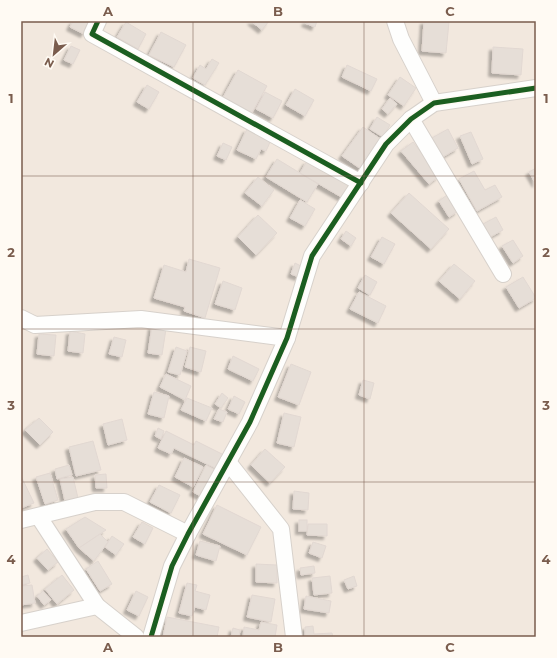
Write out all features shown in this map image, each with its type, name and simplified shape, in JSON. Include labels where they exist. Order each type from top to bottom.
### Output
[{"type":"street","points":[[98,21],[92,34],[361,183]]},
{"type":"street","points":[[395,21],[401,39],[434,103]]},
{"type":"street","points":[[151,637],[172,566],[250,422],[287,338],[312,256],[386,144],[411,119],[434,103],[536,88]]},
{"type":"street","points":[[411,119],[503,274]]},
{"type":"street","points":[[21,318],[35,325],[141,319],[287,338]]},
{"type":"street","points":[[228,462],[281,529],[294,637]]},
{"type":"street","points":[[21,520],[39,517],[95,502],[124,502],[188,534]]},
{"type":"street","points":[[39,517],[97,606],[136,637]]},
{"type":"street","points":[[21,622],[97,606]]},
{"type":"shaded area","points":[[21,21],[536,21],[536,637],[21,637]]},
{"type":"building","points":[[73,21],[91,21],[84,34],[70,27]]},
{"type":"building","points":[[251,21],[269,21],[262,30]]},
{"type":"building","points":[[306,21],[317,21],[315,27],[305,23]]},
{"type":"building","points":[[424,21],[449,22],[446,53],[422,51]]},
{"type":"building","points":[[126,22],[146,34],[138,49],[117,37]]},
{"type":"building","points":[[161,32],[186,45],[174,67],[149,55]]},
{"type":"building","points":[[71,46],[80,50],[73,64],[64,60]]},
{"type":"building","points":[[493,47],[523,49],[521,75],[492,73]]},
{"type":"building","points":[[212,59],[219,63],[205,85],[193,78],[200,65],[206,69]]},
{"type":"building","points":[[347,65],[377,79],[371,91],[342,77]]},
{"type":"building","points":[[238,70],[267,86],[250,116],[221,101]]},
{"type":"building","points":[[400,77],[416,88],[404,106],[388,95]]},
{"type":"building","points":[[147,85],[159,92],[149,109],[137,102]]},
{"type":"building","points":[[295,89],[314,100],[305,116],[286,105]]},
{"type":"building","points":[[265,92],[282,101],[273,118],[256,109]]},
{"type":"building","points":[[390,98],[397,104],[388,114],[382,109]]},
{"type":"building","points":[[377,117],[390,125],[383,137],[370,129]]},
{"type":"building","points":[[363,127],[382,140],[361,169],[342,156]]},
{"type":"building","points":[[247,129],[271,140],[266,151],[261,149],[256,159],[237,150]]},
{"type":"building","points":[[448,129],[458,148],[441,158],[430,139]]},
{"type":"building","points":[[471,132],[483,159],[472,164],[460,136]]},
{"type":"building","points":[[413,142],[439,176],[429,184],[401,151]]},
{"type":"building","points":[[223,143],[232,147],[226,160],[217,156]]},
{"type":"building","points":[[277,159],[318,184],[307,202],[266,177]]},
{"type":"building","points":[[307,161],[351,183],[343,198],[300,173]]},
{"type":"building","points":[[536,168],[536,184],[529,172]]},
{"type":"building","points":[[474,171],[485,190],[495,185],[502,197],[477,211],[459,179]]},
{"type":"building","points":[[258,177],[274,190],[262,206],[245,193]]},
{"type":"building","points":[[409,193],[449,229],[431,249],[391,213]]},
{"type":"building","points":[[447,195],[458,211],[449,217],[439,201]]},
{"type":"building","points":[[300,200],[315,209],[305,226],[290,218]]},
{"type":"building","points":[[258,215],[277,233],[256,255],[238,237]]},
{"type":"building","points":[[496,217],[503,230],[490,237],[483,224]]},
{"type":"building","points":[[346,231],[356,238],[351,246],[341,239]]},
{"type":"building","points":[[382,237],[395,244],[384,264],[371,257]]},
{"type":"building","points":[[513,240],[523,256],[513,263],[502,246]]},
{"type":"building","points":[[189,259],[220,268],[205,318],[184,311],[185,307],[154,298],[164,265],[186,272]]},
{"type":"building","points":[[295,263],[303,267],[299,277],[291,274]]},
{"type":"building","points":[[454,264],[475,281],[460,299],[439,281]]},
{"type":"building","points":[[365,275],[377,282],[370,295],[358,288]]},
{"type":"building","points":[[523,277],[536,298],[519,308],[506,287]]},
{"type":"building","points":[[223,281],[242,288],[235,310],[215,304]]},
{"type":"building","points":[[359,292],[386,306],[378,323],[350,309]]},
{"type":"building","points":[[152,326],[166,329],[162,355],[148,353]]},
{"type":"building","points":[[70,331],[85,334],[83,353],[68,351]]},
{"type":"building","points":[[39,334],[56,335],[54,356],[37,354]]},
{"type":"building","points":[[114,337],[126,340],[122,357],[109,354]]},
{"type":"building","points":[[176,347],[187,351],[180,375],[168,372]]},
{"type":"building","points":[[190,347],[206,351],[201,372],[185,367]]},
{"type":"building","points":[[233,356],[259,369],[253,381],[228,369]]},
{"type":"building","points":[[291,364],[311,372],[299,405],[278,397]]},
{"type":"building","points":[[166,374],[191,386],[185,400],[160,387]]},
{"type":"building","points":[[363,380],[374,383],[370,399],[359,395]]},
{"type":"building","points":[[154,392],[169,396],[164,418],[148,414]]},
{"type":"building","points":[[222,393],[228,398],[221,408],[215,404]]},
{"type":"building","points":[[234,396],[245,402],[239,414],[228,409]]},
{"type":"building","points":[[187,398],[212,408],[206,421],[181,410]]},
{"type":"building","points":[[219,409],[227,412],[223,422],[214,419]]},
{"type":"building","points":[[284,413],[301,417],[294,447],[277,443]]},
{"type":"building","points":[[39,418],[53,432],[40,445],[25,430]]},
{"type":"building","points":[[122,419],[127,440],[108,445],[103,424]]},
{"type":"building","points":[[158,428],[164,431],[161,439],[155,436]]},
{"type":"building","points":[[166,431],[194,445],[196,441],[226,456],[219,470],[174,448],[171,454],[158,448]]},
{"type":"building","points":[[93,441],[101,470],[76,476],[69,447]]},
{"type":"building","points":[[265,449],[285,467],[270,483],[251,465]]},
{"type":"building","points":[[184,458],[203,467],[193,487],[175,477]]},
{"type":"building","points":[[69,465],[72,475],[57,479],[55,469]]},
{"type":"building","points":[[206,465],[219,472],[206,499],[193,492]]},
{"type":"building","points":[[50,473],[58,500],[45,504],[36,477]]},
{"type":"building","points":[[106,474],[107,488],[96,488],[95,475]]},
{"type":"building","points":[[21,476],[34,503],[21,508]]},
{"type":"building","points":[[73,477],[78,498],[65,501],[60,479]]},
{"type":"building","points":[[159,485],[180,495],[171,513],[150,502]]},
{"type":"building","points":[[294,491],[309,493],[308,510],[293,509]]},
{"type":"building","points":[[217,505],[261,527],[247,555],[203,534]]},
{"type":"building","points":[[85,517],[106,530],[79,548],[66,529]]},
{"type":"building","points":[[299,520],[307,520],[307,531],[299,531]]},
{"type":"building","points":[[142,522],[153,528],[145,544],[133,537]]},
{"type":"building","points":[[308,524],[327,524],[327,536],[307,535]]},
{"type":"building","points":[[100,534],[108,542],[94,561],[79,548]]},
{"type":"building","points":[[112,536],[124,544],[116,555],[105,547]]},
{"type":"building","points":[[200,541],[220,546],[216,561],[196,555]]},
{"type":"building","points":[[313,542],[326,546],[322,558],[309,553]]},
{"type":"building","points":[[47,549],[58,562],[48,570],[37,558]]},
{"type":"building","points":[[98,561],[112,584],[100,591],[86,569]]},
{"type":"building","points":[[256,564],[277,565],[277,583],[256,582]]},
{"type":"building","points":[[314,566],[315,573],[301,575],[300,568]]},
{"type":"building","points":[[28,575],[30,583],[21,585],[21,577]]},
{"type":"building","points":[[62,575],[74,590],[57,604],[45,589]]},
{"type":"building","points":[[330,576],[332,593],[314,595],[312,578]]},
{"type":"building","points":[[354,576],[357,586],[348,589],[344,580]]},
{"type":"building","points":[[187,583],[197,585],[195,591],[210,595],[206,610],[195,607],[192,616],[179,613]]},
{"type":"building","points":[[32,585],[35,603],[21,605],[21,586]]},
{"type":"building","points":[[43,591],[51,600],[44,605],[37,596]]},
{"type":"building","points":[[136,591],[148,597],[139,616],[127,610]]},
{"type":"building","points":[[252,595],[275,599],[271,622],[247,617]]},
{"type":"building","points":[[306,596],[331,601],[329,613],[304,609]]},
{"type":"building","points":[[167,617],[219,627],[217,637],[163,637]]},
{"type":"building","points":[[261,622],[277,625],[275,637],[243,637],[244,627],[259,630]]},
{"type":"building","points":[[313,626],[314,634],[332,633],[333,637],[305,637],[305,627]]},
{"type":"building","points":[[233,628],[240,630],[239,637],[231,637]]},
{"type":"cycle path","points":[[98,21],[92,34],[361,183]]},
{"type":"cycle path","points":[[151,637],[172,566],[250,422],[287,338],[312,256],[386,144],[411,119],[434,103],[536,88]]}]
